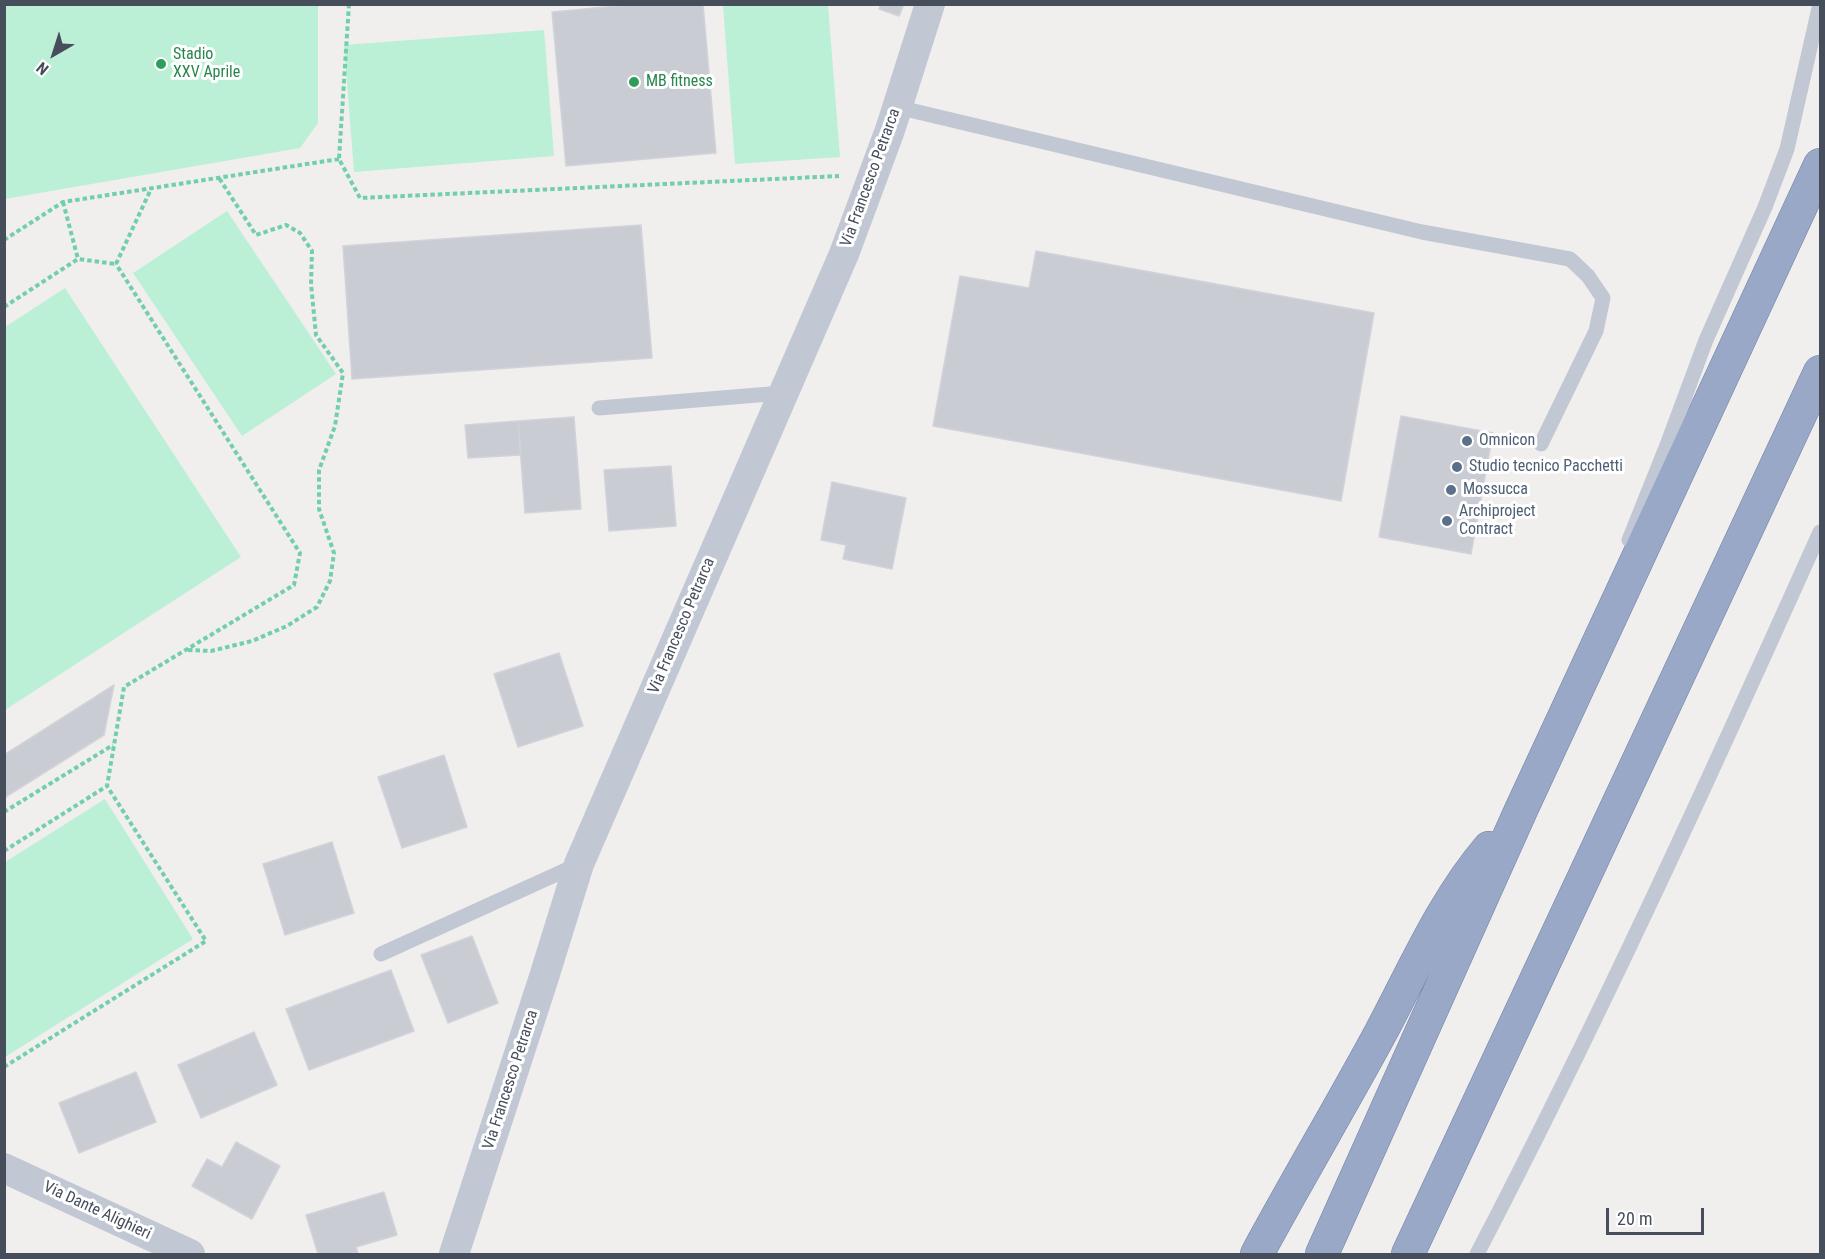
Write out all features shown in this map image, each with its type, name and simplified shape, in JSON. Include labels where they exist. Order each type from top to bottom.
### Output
[{"type":"highway","points":[[1322,1254],[1521,810],[1821,165]]},
{"type":"highway","points":[[1408,1254],[1821,372]]},
{"type":"highway","points":[[1257,1254],[1337,1113],[1437,924],[1478,861],[1521,810]]},
{"type":"street","name":"Via Francesco Petrarca","points":[[454,1254],[579,864],[844,254],[897,107],[930,4]]},
{"type":"street","name":"Via Dante Alighieri","points":[[4,1168],[190,1254]]},
{"type":"lane","points":[[1582,679],[1610,588],[1706,340],[1765,207],[1787,149],[1820,4]]},
{"type":"lane","points":[[897,107],[1422,232],[1570,260],[1588,276],[1602,298],[1596,331],[1540,444]]},
{"type":"lane","points":[[599,408],[782,393]]},
{"type":"lane","points":[[1477,1254],[1544,1126],[1629,950],[1821,532]]},
{"type":"lane","points":[[381,954],[579,864]]},
{"type":"path","points":[[349,4],[339,159],[360,198],[873,175]]},
{"type":"path","points":[[4,240],[63,202],[339,159]]},
{"type":"path","points":[[186,650],[211,651],[252,641],[287,626],[317,607],[330,581],[334,553],[319,509],[319,471],[334,426],[343,373],[316,335],[311,284],[312,251],[300,233],[286,225],[255,235],[219,178]]},
{"type":"path","points":[[116,264],[151,188]]},
{"type":"path","points":[[63,202],[78,260]]},
{"type":"path","points":[[4,307],[78,260],[116,264]]},
{"type":"path","points":[[4,1067],[206,941],[107,786],[124,687],[294,585],[300,553],[116,264]]},
{"type":"path","points":[[4,812],[114,745]]},
{"type":"path","points":[[4,850],[107,786]]},
{"type":"green space","name":"Stadio XXV Aprile","points":[[5,4],[318,5],[318,123],[300,148],[5,199]]},
{"type":"green space","points":[[723,5],[828,5],[840,157],[735,164]]},
{"type":"green space","points":[[544,30],[554,156],[354,172],[344,45]]},
{"type":"green space","points":[[227,211],[336,374],[242,436],[133,273]]},
{"type":"green space","points":[[65,288],[241,557],[5,710],[5,327]]},
{"type":"green space","points":[[105,799],[193,939],[5,1057],[5,862]]},
{"type":"building","name":"MB fitness","points":[[637,4],[703,4],[716,153],[566,166],[552,12]]},
{"type":"building","points":[[881,4],[904,4],[899,16],[879,9]]},
{"type":"building","points":[[641,225],[652,358],[352,379],[343,246]]},
{"type":"building","points":[[1036,251],[1374,313],[1341,501],[933,426],[960,276],[1029,288]]},
{"type":"building","points":[[1401,416],[1493,433],[1471,554],[1379,537]]},
{"type":"building","points":[[574,417],[581,509],[525,513],[518,421]]},
{"type":"building","points":[[518,421],[521,455],[468,458],[465,425]]},
{"type":"building","points":[[671,466],[676,526],[609,531],[604,470]]},
{"type":"building","points":[[832,482],[906,498],[892,569],[843,559],[846,545],[821,540]]},
{"type":"building","points":[[559,653],[583,726],[518,747],[494,674]]},
{"type":"building","points":[[114,685],[104,735],[4,798],[4,755]]},
{"type":"building","points":[[444,755],[467,827],[402,848],[378,777]]},
{"type":"building","points":[[332,842],[354,913],[285,935],[263,864]]},
{"type":"building","points":[[472,936],[498,1003],[448,1023],[421,955]]},
{"type":"building","points":[[391,970],[414,1031],[309,1070],[286,1009]]},
{"type":"building","points":[[254,1032],[277,1085],[201,1118],[178,1065]]},
{"type":"building","points":[[136,1072],[156,1122],[79,1153],[59,1103]]},
{"type":"building","points":[[236,1142],[280,1166],[252,1219],[192,1186],[207,1159],[222,1167]]},
{"type":"building","points":[[384,1192],[397,1235],[356,1247],[358,1254],[318,1254],[306,1215]]},
{"type":"place","name":"Stadio XXV Aprile","points":[[161,64]]},
{"type":"place","name":"MB fitness","points":[[634,82]]},
{"type":"place","name":"Omnicon","points":[[1467,441]]},
{"type":"place","name":"Studio tecnico Pacchetti","points":[[1457,467]]},
{"type":"place","name":"Mossucca","points":[[1451,490]]},
{"type":"place","name":"Archiproject Contract","points":[[1447,521]]}]
